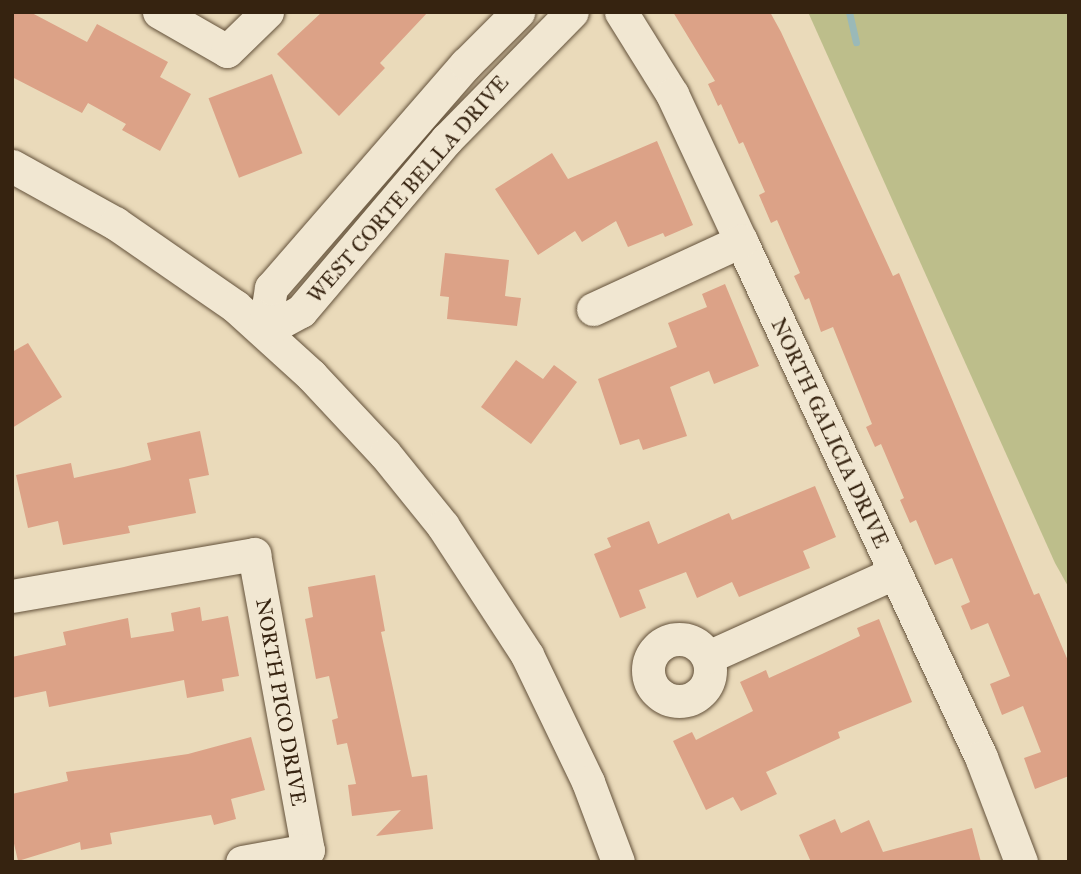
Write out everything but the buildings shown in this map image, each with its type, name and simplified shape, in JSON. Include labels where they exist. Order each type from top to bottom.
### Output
[{"type":"street","points":[[159,12],[227,51],[267,12]]},
{"type":"street","name":"WEST CORTE BELLA DRIVE","points":[[264,331],[271,288],[466,64],[518,12]]},
{"type":"street","name":"WEST CORTE BELLA DRIVE","points":[[264,331],[301,311],[447,139],[572,12]]},
{"type":"street","name":"NORTH GALICIA DRIVE","points":[[621,12],[672,94],[981,757],[1021,862]]},
{"type":"street","points":[[12,166],[115,223],[264,331],[385,454],[443,526],[495,601],[554,707],[618,862]]},
{"type":"street","points":[[593,309],[741,241]]},
{"type":"street","name":"NORTH PICO DRIVE","points":[[12,596],[254,554],[308,850],[243,862]]},
{"type":"street","points":[[708,657],[894,573]]},
{"type":"green space","points":[[808,12],[1069,12],[1069,588],[1055,563]]},
{"type":"waterway","points":[[849,12],[856,42]]}]
